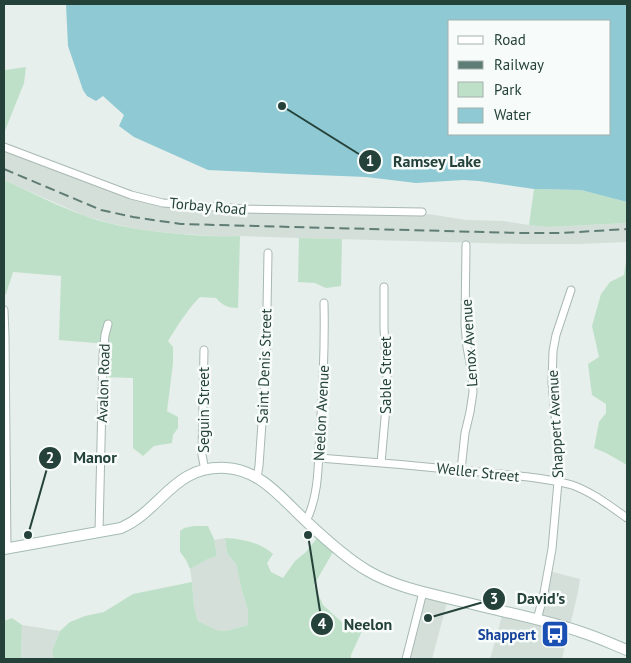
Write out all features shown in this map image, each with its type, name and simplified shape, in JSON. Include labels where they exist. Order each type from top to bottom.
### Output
[{"type":"main road","points":[[5,549],[121,528],[153,506],[177,482],[194,473],[205,470],[234,468],[266,483],[306,521],[360,566],[386,580],[423,592],[581,632],[627,650]]},
{"type":"street","name":"Torbay Road","points":[[4,148],[132,195],[163,203],[243,209],[422,212]]},
{"type":"street","name":"Lenox Avenue","points":[[462,470],[464,444],[473,392],[467,347],[466,245]]},
{"type":"street","name":"Saint Denis Street","points":[[256,477],[259,466],[266,365],[268,253]]},
{"type":"street","name":"Sable Street","points":[[381,463],[387,396],[384,287]]},
{"type":"street","name":"Shappert Avenue","points":[[537,620],[552,549],[558,482],[558,446],[552,383],[553,351],[556,335],[571,290]]},
{"type":"street","name":"Neelon Avenue","points":[[306,521],[315,496],[324,356],[324,303]]},
{"type":"street","points":[[4,310],[6,336],[5,549]]},
{"type":"street","name":"Avalon Road","points":[[99,532],[103,355],[108,324]]},
{"type":"street","name":"Seguin Street","points":[[204,350],[202,455],[205,470]]},
{"type":"street","name":"Weller Street","points":[[318,458],[544,479],[571,485],[592,495],[627,518]]},
{"type":"street","points":[[406,659],[423,592]]},
{"type":"shaded area","points":[[4,148],[163,203],[422,213],[466,220],[504,221],[548,227],[627,223],[627,242],[522,244],[225,237],[137,229],[85,216],[4,180]]},
{"type":"shaded area","points":[[225,538],[227,553],[236,564],[248,610],[248,625],[226,631],[215,630],[198,621],[194,607],[190,569],[217,556],[214,540]]},
{"type":"shaded area","points":[[549,571],[580,579],[562,659],[490,659],[503,612],[538,620]]},
{"type":"shaded area","points":[[423,593],[448,599],[432,659],[406,659]]},
{"type":"shaded area","points":[[22,625],[60,631],[52,651],[54,659],[21,659]]},
{"type":"green space","points":[[26,67],[24,83],[4,133],[4,69]]},
{"type":"green space","points":[[4,180],[75,212],[111,224],[178,234],[240,236],[238,308],[226,306],[216,298],[200,297],[187,312],[168,341],[173,347],[173,363],[167,411],[178,417],[178,428],[173,435],[172,443],[154,446],[143,456],[133,448],[133,378],[103,377],[107,344],[59,340],[61,276],[13,272],[4,295]]},
{"type":"green space","points":[[534,189],[581,190],[627,202],[627,223],[548,227],[529,225]]},
{"type":"green space","points":[[299,238],[342,239],[341,286],[326,288],[315,283],[298,282]]},
{"type":"green space","points":[[627,255],[627,465],[594,448],[599,422],[606,413],[606,404],[592,395],[588,364],[599,357],[592,326],[601,294],[610,282],[624,275]]},
{"type":"green space","points":[[194,526],[208,526],[214,539],[217,556],[190,569],[180,552],[180,531]]},
{"type":"green space","points":[[225,538],[250,542],[268,550],[273,554],[267,563],[271,572],[283,578],[295,561],[306,552],[317,538],[333,552],[314,585],[323,605],[346,626],[362,631],[351,659],[54,659],[52,651],[60,631],[70,622],[85,616],[104,612],[133,594],[192,582],[194,607],[198,621],[216,630],[226,631],[248,625],[248,610],[236,564],[227,553]]},
{"type":"green space","points":[[12,618],[22,625],[21,659],[4,659],[4,621]]},
{"type":"water","points":[[66,4],[627,4],[627,202],[581,190],[534,189],[479,181],[463,180],[416,183],[366,177],[208,170],[134,137],[119,126],[124,115],[103,96],[96,101],[87,96],[83,90],[68,46]]},
{"type":"railway","points":[[4,169],[101,210],[181,224],[520,233],[561,233],[627,229]]},
{"type":"place","name":"Ramsey Lake","points":[[282,106]]},
{"type":"place","name":"Manor","points":[[28,535]]},
{"type":"place","name":"Neelon","points":[[308,535]]},
{"type":"place","name":"David's","points":[[428,618]]},
{"type":"place","name":"Shappert","points":[[555,634]]}]
